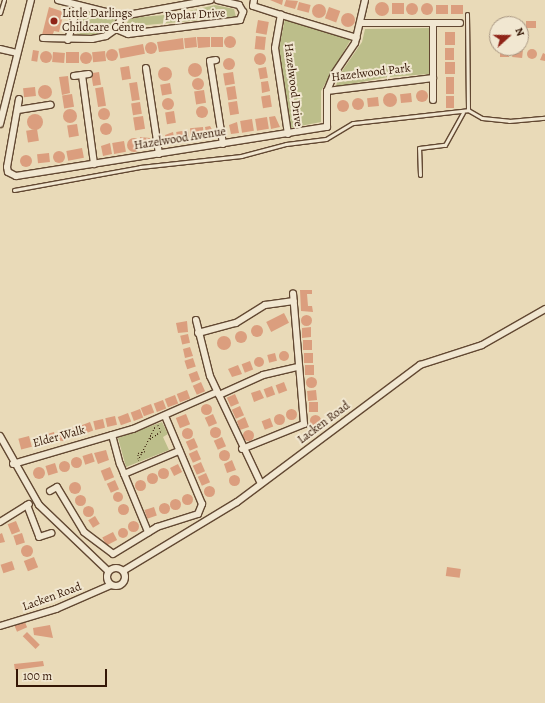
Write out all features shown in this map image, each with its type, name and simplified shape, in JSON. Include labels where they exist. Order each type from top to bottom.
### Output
[{"type":"street","points":[[0,124],[31,0]]},
{"type":"street","name":"Poplar Drive","points":[[58,0],[122,16],[211,0]]},
{"type":"street","name":"Poplar Drive","points":[[116,29],[128,34],[240,20],[243,12],[239,5],[218,0]]},
{"type":"street","name":"Hazelwood Park","points":[[365,0],[362,23],[357,38],[334,74],[327,91],[433,78]]},
{"type":"street","points":[[251,14],[254,3],[281,15],[357,38]]},
{"type":"street","points":[[68,40],[78,5]]},
{"type":"street","name":"Hazelwood Drive","points":[[281,15],[275,48],[288,134]]},
{"type":"street","points":[[43,38],[68,40],[100,38],[116,29],[122,16]]},
{"type":"street","points":[[362,23],[460,23]]},
{"type":"street","points":[[432,23],[433,100]]},
{"type":"street","points":[[0,49],[17,53]]},
{"type":"street","points":[[210,61],[224,144]]},
{"type":"street","points":[[146,68],[159,154]]},
{"type":"street","points":[[74,76],[89,74]]},
{"type":"street","points":[[82,75],[94,164]]},
{"type":"street","name":"Hazelwood Avenue","points":[[18,110],[7,167],[8,172],[16,176],[327,127],[327,91]]},
{"type":"street","points":[[20,99],[18,110],[51,105]]},
{"type":"street","points":[[242,449],[304,424],[293,293]]},
{"type":"street","points":[[198,333],[236,323],[265,305],[294,301]]},
{"type":"street","name":"Lacken Road","points":[[123,571],[184,536],[261,484],[420,365],[482,344],[545,309]]},
{"type":"street","points":[[196,320],[198,333],[218,394],[242,449],[261,484]]},
{"type":"street","name":"Elder Walk","points":[[13,464],[112,435],[165,416],[263,375],[299,367]]},
{"type":"street","points":[[57,487],[84,532],[108,553],[120,553],[148,532],[195,515],[202,508],[165,416]]},
{"type":"street","points":[[112,435],[124,474],[148,532]]},
{"type":"street","points":[[0,436],[13,464],[35,500],[108,571],[107,580],[111,585]]},
{"type":"street","points":[[124,474],[179,451]]},
{"type":"street","points":[[50,491],[64,483]]},
{"type":"street","points":[[0,522],[35,500]]},
{"type":"street","points":[[27,505],[39,537],[51,533]]},
{"type":"street","name":"Lacken Road","points":[[108,571],[116,567],[123,571]]},
{"type":"street","name":"Lacken Road","points":[[0,626],[56,609],[111,585],[122,584],[123,571]]},
{"type":"lane","points":[[0,13],[4,0]]},
{"type":"lane","points":[[467,14],[468,110]]},
{"type":"lane","points":[[14,190],[140,167],[241,156],[286,144],[326,139],[353,123],[463,113],[468,110]]},
{"type":"lane","points":[[468,110],[482,118],[509,121],[545,118]]},
{"type":"lane","points":[[420,176],[419,148],[445,145],[463,113]]},
{"type":"path","points":[[138,458],[146,451],[150,440],[155,428],[157,422],[161,431],[150,440]]},
{"type":"path","points":[[138,464],[138,453],[146,451]]},
{"type":"green space","points":[[215,5],[234,9],[236,17],[124,27],[130,18],[176,14]]},
{"type":"green space","points":[[83,9],[110,14],[117,22],[102,35],[79,36],[74,30]]},
{"type":"green space","points":[[285,19],[351,39],[321,91],[321,122],[290,128],[279,48]]},
{"type":"green space","points":[[430,28],[429,74],[388,77],[336,87],[338,77],[362,42],[365,29]]},
{"type":"green space","points":[[162,422],[168,434],[163,437],[169,450],[126,467],[118,438]]},
{"type":"building","points":[[270,0],[283,0],[282,5]]},
{"type":"building","points":[[286,0],[298,1],[295,9],[284,6]]},
{"type":"building","points":[[299,2],[311,5],[309,13],[297,10]]},
{"type":"building","points":[[382,2],[387,4],[389,9],[387,14],[382,16],[377,14],[375,9],[377,4]]},
{"type":"building","points":[[392,3],[404,3],[404,14],[392,14]]},
{"type":"building","points":[[414,3],[417,4],[417,14],[410,15],[407,14],[406,7],[407,4]]},
{"type":"building","points":[[429,3],[432,4],[432,14],[425,15],[422,14],[421,7],[422,4]]},
{"type":"building","points":[[319,4],[324,6],[326,11],[324,16],[319,18],[314,16],[312,11],[314,6]]},
{"type":"building","points":[[436,5],[448,5],[448,14],[436,14]]},
{"type":"building","points":[[451,5],[463,5],[463,14],[451,14]]},
{"type":"building","name":"Little Darlings Childcare Centre","points":[[49,7],[64,12],[59,32],[54,31],[52,37],[42,35]]},
{"type":"building","points":[[329,7],[340,11],[336,22],[325,18]]},
{"type":"building","points":[[345,13],[351,13],[355,17],[355,23],[351,27],[345,27],[341,23],[341,17]]},
{"type":"building","points":[[258,20],[269,22],[267,35],[256,33]]},
{"type":"building","points":[[529,21],[536,21],[536,28],[529,28]]},
{"type":"building","points":[[445,32],[455,32],[455,45],[445,45]]},
{"type":"building","points":[[232,36],[235,37],[235,47],[228,48],[225,47],[224,40],[225,37]]},
{"type":"building","points":[[256,36],[266,37],[265,50],[255,49]]},
{"type":"building","points":[[196,37],[197,47],[185,48],[184,38]]},
{"type":"building","points":[[196,37],[197,47],[185,48],[184,38]]},
{"type":"building","points":[[211,37],[223,37],[223,47],[211,47]]},
{"type":"building","points":[[183,38],[184,49],[159,52],[157,42]]},
{"type":"building","points":[[153,42],[156,43],[156,53],[149,54],[146,53],[145,46],[146,43]]},
{"type":"building","points":[[143,44],[145,54],[120,59],[118,49]]},
{"type":"building","points":[[445,48],[454,48],[454,60],[445,60]]},
{"type":"building","points":[[114,49],[117,50],[117,60],[110,61],[107,60],[106,53],[107,50]]},
{"type":"building","points":[[530,49],[534,49],[537,52],[537,56],[534,59],[530,59],[527,56],[529,56]]},
{"type":"building","points":[[33,50],[39,51],[37,62],[31,61]]},
{"type":"building","points":[[48,51],[51,52],[51,62],[44,63],[41,62],[40,55],[41,52]]},
{"type":"building","points":[[105,51],[106,61],[93,62],[92,52]]},
{"type":"building","points":[[53,52],[65,53],[64,63],[52,62]]},
{"type":"building","points":[[66,52],[79,52],[79,63],[66,63]]},
{"type":"building","points":[[88,52],[91,53],[91,63],[84,64],[81,63],[80,56],[81,53]]},
{"type":"building","points":[[258,53],[262,53],[266,59],[262,65],[258,65],[254,61],[254,57]]},
{"type":"building","points":[[543,53],[545,54],[545,61],[540,60]]},
{"type":"building","points":[[512,56],[522,56],[522,58],[512,57]]},
{"type":"building","points":[[227,58],[231,58],[235,64],[231,70],[227,70],[223,66],[223,62]]},
{"type":"building","points":[[445,62],[455,62],[455,74],[445,74]]},
{"type":"building","points":[[195,63],[200,65],[202,70],[200,75],[195,77],[190,75],[188,70],[190,65]]},
{"type":"building","points":[[129,66],[131,79],[122,80],[120,67]]},
{"type":"building","points":[[165,67],[170,69],[172,74],[170,79],[165,81],[160,79],[158,74],[160,69]]},
{"type":"building","points":[[266,67],[268,78],[260,79],[258,68]]},
{"type":"building","points":[[99,72],[101,85],[93,86],[91,73]]},
{"type":"building","points":[[233,72],[235,84],[225,85],[223,74]]},
{"type":"building","points":[[68,76],[70,93],[62,95],[59,77]]},
{"type":"building","points":[[446,77],[454,77],[454,94],[446,94]]},
{"type":"building","points":[[196,78],[200,78],[204,84],[200,90],[196,90],[192,86],[192,82]]},
{"type":"building","points":[[268,81],[270,91],[262,93],[261,82]]},
{"type":"building","points":[[137,82],[140,100],[132,101],[129,83]]},
{"type":"building","points":[[170,83],[172,94],[162,96],[160,85]]},
{"type":"building","points":[[45,85],[50,87],[52,92],[50,97],[45,99],[40,97],[38,92],[40,87]]},
{"type":"building","points":[[235,86],[237,99],[228,100],[226,87]]},
{"type":"building","points":[[35,87],[36,96],[24,97],[23,88]]},
{"type":"building","points":[[103,87],[106,106],[98,107],[95,88]]},
{"type":"building","points":[[204,90],[206,103],[196,104],[194,92]]},
{"type":"building","points":[[424,90],[427,91],[427,101],[420,102],[417,101],[416,94],[417,91]]},
{"type":"building","points":[[390,93],[395,95],[397,100],[395,105],[390,107],[385,105],[383,100],[385,95]]},
{"type":"building","points":[[411,93],[412,102],[401,103],[400,94]]},
{"type":"building","points":[[72,94],[74,107],[64,108],[62,96]]},
{"type":"building","points":[[270,95],[272,107],[263,108],[261,96]]},
{"type":"building","points":[[446,96],[454,96],[454,108],[446,108]]},
{"type":"building","points":[[378,97],[379,106],[368,107],[367,98]]},
{"type":"building","points":[[166,98],[170,98],[174,104],[170,110],[166,110],[162,106],[162,102]]},
{"type":"building","points":[[358,98],[362,100],[364,104],[362,108],[358,110],[354,108],[352,104],[354,100]]},
{"type":"building","points":[[345,100],[348,101],[348,111],[341,112],[338,111],[337,104],[338,101]]},
{"type":"building","points":[[237,101],[239,114],[230,115],[228,102]]},
{"type":"building","points":[[140,102],[142,114],[133,115],[131,103]]},
{"type":"building","points":[[204,106],[207,107],[207,117],[200,118],[197,117],[196,110],[197,107]]},
{"type":"building","points":[[102,108],[106,108],[110,114],[106,120],[102,120],[98,116],[98,112]]},
{"type":"building","points":[[70,109],[75,111],[77,116],[75,121],[70,123],[65,121],[63,116],[65,111]]},
{"type":"building","points":[[174,111],[176,123],[167,124],[165,112]]},
{"type":"building","points":[[35,114],[42,119],[43,122],[38,129],[35,130],[28,125],[27,122],[32,115]]},
{"type":"building","points":[[143,116],[145,129],[135,130],[133,118]]},
{"type":"building","points":[[275,116],[280,127],[271,129],[269,117]]},
{"type":"building","points":[[267,117],[269,129],[257,131],[255,119]]},
{"type":"building","points":[[252,119],[254,131],[242,133],[240,121]]},
{"type":"building","points":[[237,122],[239,133],[231,134],[229,125]]},
{"type":"building","points":[[104,123],[108,123],[112,129],[108,135],[104,135],[100,131],[100,127]]},
{"type":"building","points":[[77,124],[79,136],[69,137],[67,126]]},
{"type":"building","points":[[210,126],[216,137],[207,138],[205,127]]},
{"type":"building","points":[[203,127],[204,139],[191,140],[190,128]]},
{"type":"building","points":[[37,129],[39,141],[28,143],[26,131]]},
{"type":"building","points":[[188,130],[190,141],[178,143],[176,132]]},
{"type":"building","points":[[173,132],[175,143],[166,145],[165,135]]},
{"type":"building","points":[[140,137],[150,138],[152,147],[142,149]]},
{"type":"building","points":[[134,138],[139,140],[141,145],[139,150],[134,152],[129,150],[127,145],[129,140]]},
{"type":"building","points":[[124,141],[126,152],[114,154],[112,143]]},
{"type":"building","points":[[110,143],[112,154],[103,156],[101,146]]},
{"type":"building","points":[[82,148],[84,158],[68,161],[66,151]]},
{"type":"building","points":[[57,151],[61,151],[65,157],[61,163],[57,163],[53,159],[53,155]]},
{"type":"building","points":[[49,153],[50,162],[38,163],[37,154]]},
{"type":"building","points":[[24,155],[28,155],[32,161],[28,167],[24,167],[20,163],[20,159]]},
{"type":"building","points":[[300,290],[312,290],[312,294],[307,294],[308,306],[312,306],[313,312],[301,311]]},
{"type":"building","points":[[284,313],[289,323],[271,332],[266,322]]},
{"type":"building","points":[[304,315],[308,315],[310,316],[310,324],[304,325],[301,322],[301,318]]},
{"type":"building","points":[[187,321],[188,332],[178,333],[176,323]]},
{"type":"building","points":[[259,325],[262,326],[262,336],[255,337],[252,336],[251,329],[252,326]]},
{"type":"building","points":[[311,327],[311,337],[302,338],[302,328]]},
{"type":"building","points":[[243,331],[246,332],[246,342],[239,343],[236,342],[235,335],[236,332]]},
{"type":"building","points":[[188,334],[190,343],[182,345],[180,336]]},
{"type":"building","points":[[224,336],[229,338],[231,343],[229,348],[224,350],[219,348],[217,343],[219,338]]},
{"type":"building","points":[[303,340],[312,340],[312,350],[303,350]]},
{"type":"building","points":[[190,347],[193,356],[185,358],[183,349]]},
{"type":"building","points":[[282,351],[286,351],[289,356],[286,361],[282,361],[279,358],[279,354]]},
{"type":"building","points":[[275,353],[277,361],[269,363],[267,355]]},
{"type":"building","points":[[304,353],[313,353],[313,363],[304,363]]},
{"type":"building","points":[[257,357],[261,357],[263,358],[263,366],[257,367],[254,364],[254,360]]},
{"type":"building","points":[[193,358],[196,367],[187,369],[184,361]]},
{"type":"building","points":[[250,361],[253,369],[245,373],[242,364]]},
{"type":"building","points":[[238,365],[242,374],[232,377],[228,369]]},
{"type":"building","points":[[305,365],[314,365],[314,375],[305,375]]},
{"type":"building","points":[[197,371],[200,379],[192,383],[189,374]]},
{"type":"building","points":[[309,377],[313,377],[315,378],[315,386],[309,387],[306,384],[306,380]]},
{"type":"building","points":[[201,382],[205,391],[197,395],[193,386]]},
{"type":"building","points":[[284,382],[287,390],[279,394],[276,385]]},
{"type":"building","points":[[272,386],[275,394],[267,398],[264,389]]},
{"type":"building","points":[[187,390],[190,398],[180,402],[177,394]]},
{"type":"building","points":[[260,390],[264,398],[254,402],[251,393]]},
{"type":"building","points":[[316,390],[317,400],[308,401],[307,391]]},
{"type":"building","points":[[235,394],[239,403],[231,407],[227,398]]},
{"type":"building","points":[[175,395],[178,403],[168,407],[165,399]]},
{"type":"building","points":[[163,400],[166,408],[157,412],[154,404]]},
{"type":"building","points":[[309,402],[318,402],[318,412],[309,412]]},
{"type":"building","points":[[151,404],[154,412],[144,416],[141,408]]},
{"type":"building","points":[[204,404],[208,404],[210,405],[210,413],[204,414],[201,411],[201,407]]},
{"type":"building","points":[[240,406],[244,415],[236,419],[232,410]]},
{"type":"building","points":[[140,409],[143,417],[134,421],[131,413]]},
{"type":"building","points":[[289,409],[293,409],[295,410],[295,418],[289,419],[286,416],[286,412]]},
{"type":"building","points":[[128,413],[131,421],[121,425],[118,417]]},
{"type":"building","points":[[186,414],[190,424],[180,428],[176,418]]},
{"type":"building","points":[[213,414],[217,423],[209,427],[205,418]]},
{"type":"building","points":[[277,414],[281,414],[283,415],[283,423],[277,424],[274,421],[274,417]]},
{"type":"building","points":[[313,415],[317,415],[319,416],[319,424],[313,425],[310,422],[310,418]]},
{"type":"building","points":[[115,416],[117,425],[107,427],[105,418]]},
{"type":"building","points":[[245,417],[249,427],[240,430],[237,421]]},
{"type":"building","points":[[270,418],[273,426],[265,430],[262,421]]},
{"type":"building","points":[[103,419],[105,428],[95,430],[93,421]]},
{"type":"building","points":[[90,422],[93,430],[85,434],[82,425]]},
{"type":"building","points":[[77,426],[80,434],[72,438],[69,429]]},
{"type":"building","points":[[213,427],[217,427],[219,428],[219,436],[213,437],[210,434],[210,430]]},
{"type":"building","points":[[185,428],[189,428],[191,429],[191,437],[185,438],[182,435],[182,431]]},
{"type":"building","points":[[60,430],[64,430],[66,431],[66,439],[60,440],[57,437],[57,433]]},
{"type":"building","points":[[246,430],[250,430],[252,431],[252,439],[246,440],[243,437],[243,433]]},
{"type":"building","points":[[54,432],[56,441],[47,443],[44,435]]},
{"type":"building","points":[[29,436],[32,447],[21,449],[18,439]]},
{"type":"building","points":[[41,436],[44,445],[35,447],[32,439]]},
{"type":"building","points":[[222,437],[226,446],[218,450],[214,441]]},
{"type":"building","points":[[194,438],[198,447],[190,451],[186,442]]},
{"type":"building","points":[[106,450],[109,460],[98,464],[94,453]]},
{"type":"building","points":[[197,450],[201,459],[193,463],[189,454]]},
{"type":"building","points":[[222,450],[226,450],[228,451],[228,459],[222,460],[219,457],[219,453]]},
{"type":"building","points":[[92,453],[95,462],[85,465],[82,456]]},
{"type":"building","points":[[76,456],[80,458],[82,462],[80,466],[76,468],[72,466],[70,462],[72,458]]},
{"type":"building","points":[[64,460],[68,462],[70,466],[68,470],[64,472],[60,470],[58,466],[60,462]]},
{"type":"building","points":[[232,460],[236,470],[227,473],[224,464]]},
{"type":"building","points":[[201,462],[205,471],[197,475],[193,466]]},
{"type":"building","points":[[55,463],[58,473],[48,475],[45,466]]},
{"type":"building","points":[[178,464],[182,472],[174,476],[170,468]]},
{"type":"building","points":[[41,467],[44,468],[44,478],[37,479],[34,478],[33,471],[34,468]]},
{"type":"building","points":[[110,467],[114,477],[105,481],[101,471]]},
{"type":"building","points":[[161,468],[165,468],[167,469],[167,477],[161,478],[158,475],[158,471]]},
{"type":"building","points":[[150,473],[154,473],[156,474],[156,482],[150,483],[147,480],[147,476]]},
{"type":"building","points":[[206,473],[210,482],[202,486],[198,477]]},
{"type":"building","points":[[232,475],[236,475],[238,476],[238,484],[232,485],[229,482],[229,478]]},
{"type":"building","points":[[115,480],[119,489],[111,493],[107,484]]},
{"type":"building","points":[[138,480],[142,480],[144,481],[144,489],[138,490],[135,487],[135,483]]},
{"type":"building","points":[[75,482],[79,484],[81,488],[79,492],[75,494],[71,492],[69,488],[71,484]]},
{"type":"building","points":[[207,486],[211,486],[213,487],[213,495],[207,496],[204,493],[204,489]]},
{"type":"building","points":[[116,492],[120,492],[122,493],[122,501],[116,502],[113,499],[113,495]]},
{"type":"building","points":[[185,494],[189,494],[191,495],[191,503],[185,504],[182,501],[182,497]]},
{"type":"building","points":[[78,495],[82,495],[84,496],[84,504],[78,505],[75,502],[75,498]]},
{"type":"building","points":[[173,499],[177,499],[179,500],[179,508],[173,509],[170,506],[170,502]]},
{"type":"building","points":[[162,503],[166,503],[168,504],[168,512],[162,513],[159,510],[159,506]]},
{"type":"building","points":[[121,504],[125,504],[127,505],[127,513],[121,514],[118,511],[118,507]]},
{"type":"building","points":[[88,505],[92,507],[94,511],[92,515],[88,517],[84,515],[82,511],[84,507]]},
{"type":"building","points":[[154,507],[157,516],[147,519],[144,510]]},
{"type":"building","points":[[95,516],[100,524],[93,528],[88,520]]},
{"type":"building","points":[[16,521],[20,531],[12,535],[8,524]]},
{"type":"building","points":[[131,521],[135,521],[137,522],[137,530],[131,531],[128,528],[128,524]]},
{"type":"building","points":[[121,528],[125,528],[127,529],[127,537],[121,538],[118,535],[118,531]]},
{"type":"building","points":[[113,532],[117,540],[106,545],[102,537]]},
{"type":"building","points":[[2,533],[5,542],[0,543],[0,534]]},
{"type":"building","points":[[22,533],[25,543],[16,545],[13,536]]},
{"type":"building","points":[[25,545],[29,545],[33,551],[29,557],[25,557],[21,553],[21,549]]},
{"type":"building","points":[[34,557],[38,567],[28,571],[24,561]]},
{"type":"building","points":[[12,561],[15,570],[3,573],[1,565]]},
{"type":"building","points":[[447,567],[461,569],[460,578],[446,576]]},
{"type":"building","points":[[24,620],[27,627],[17,632],[14,624]]},
{"type":"building","points":[[50,625],[53,638],[34,635],[33,628]]},
{"type":"building","points":[[27,632],[40,645],[35,649],[23,636]]},
{"type":"building","points":[[43,661],[44,666],[15,670],[14,664]]},
{"type":"place","name":"Little Darlings Childcare Centre","points":[[54,21]]}]
